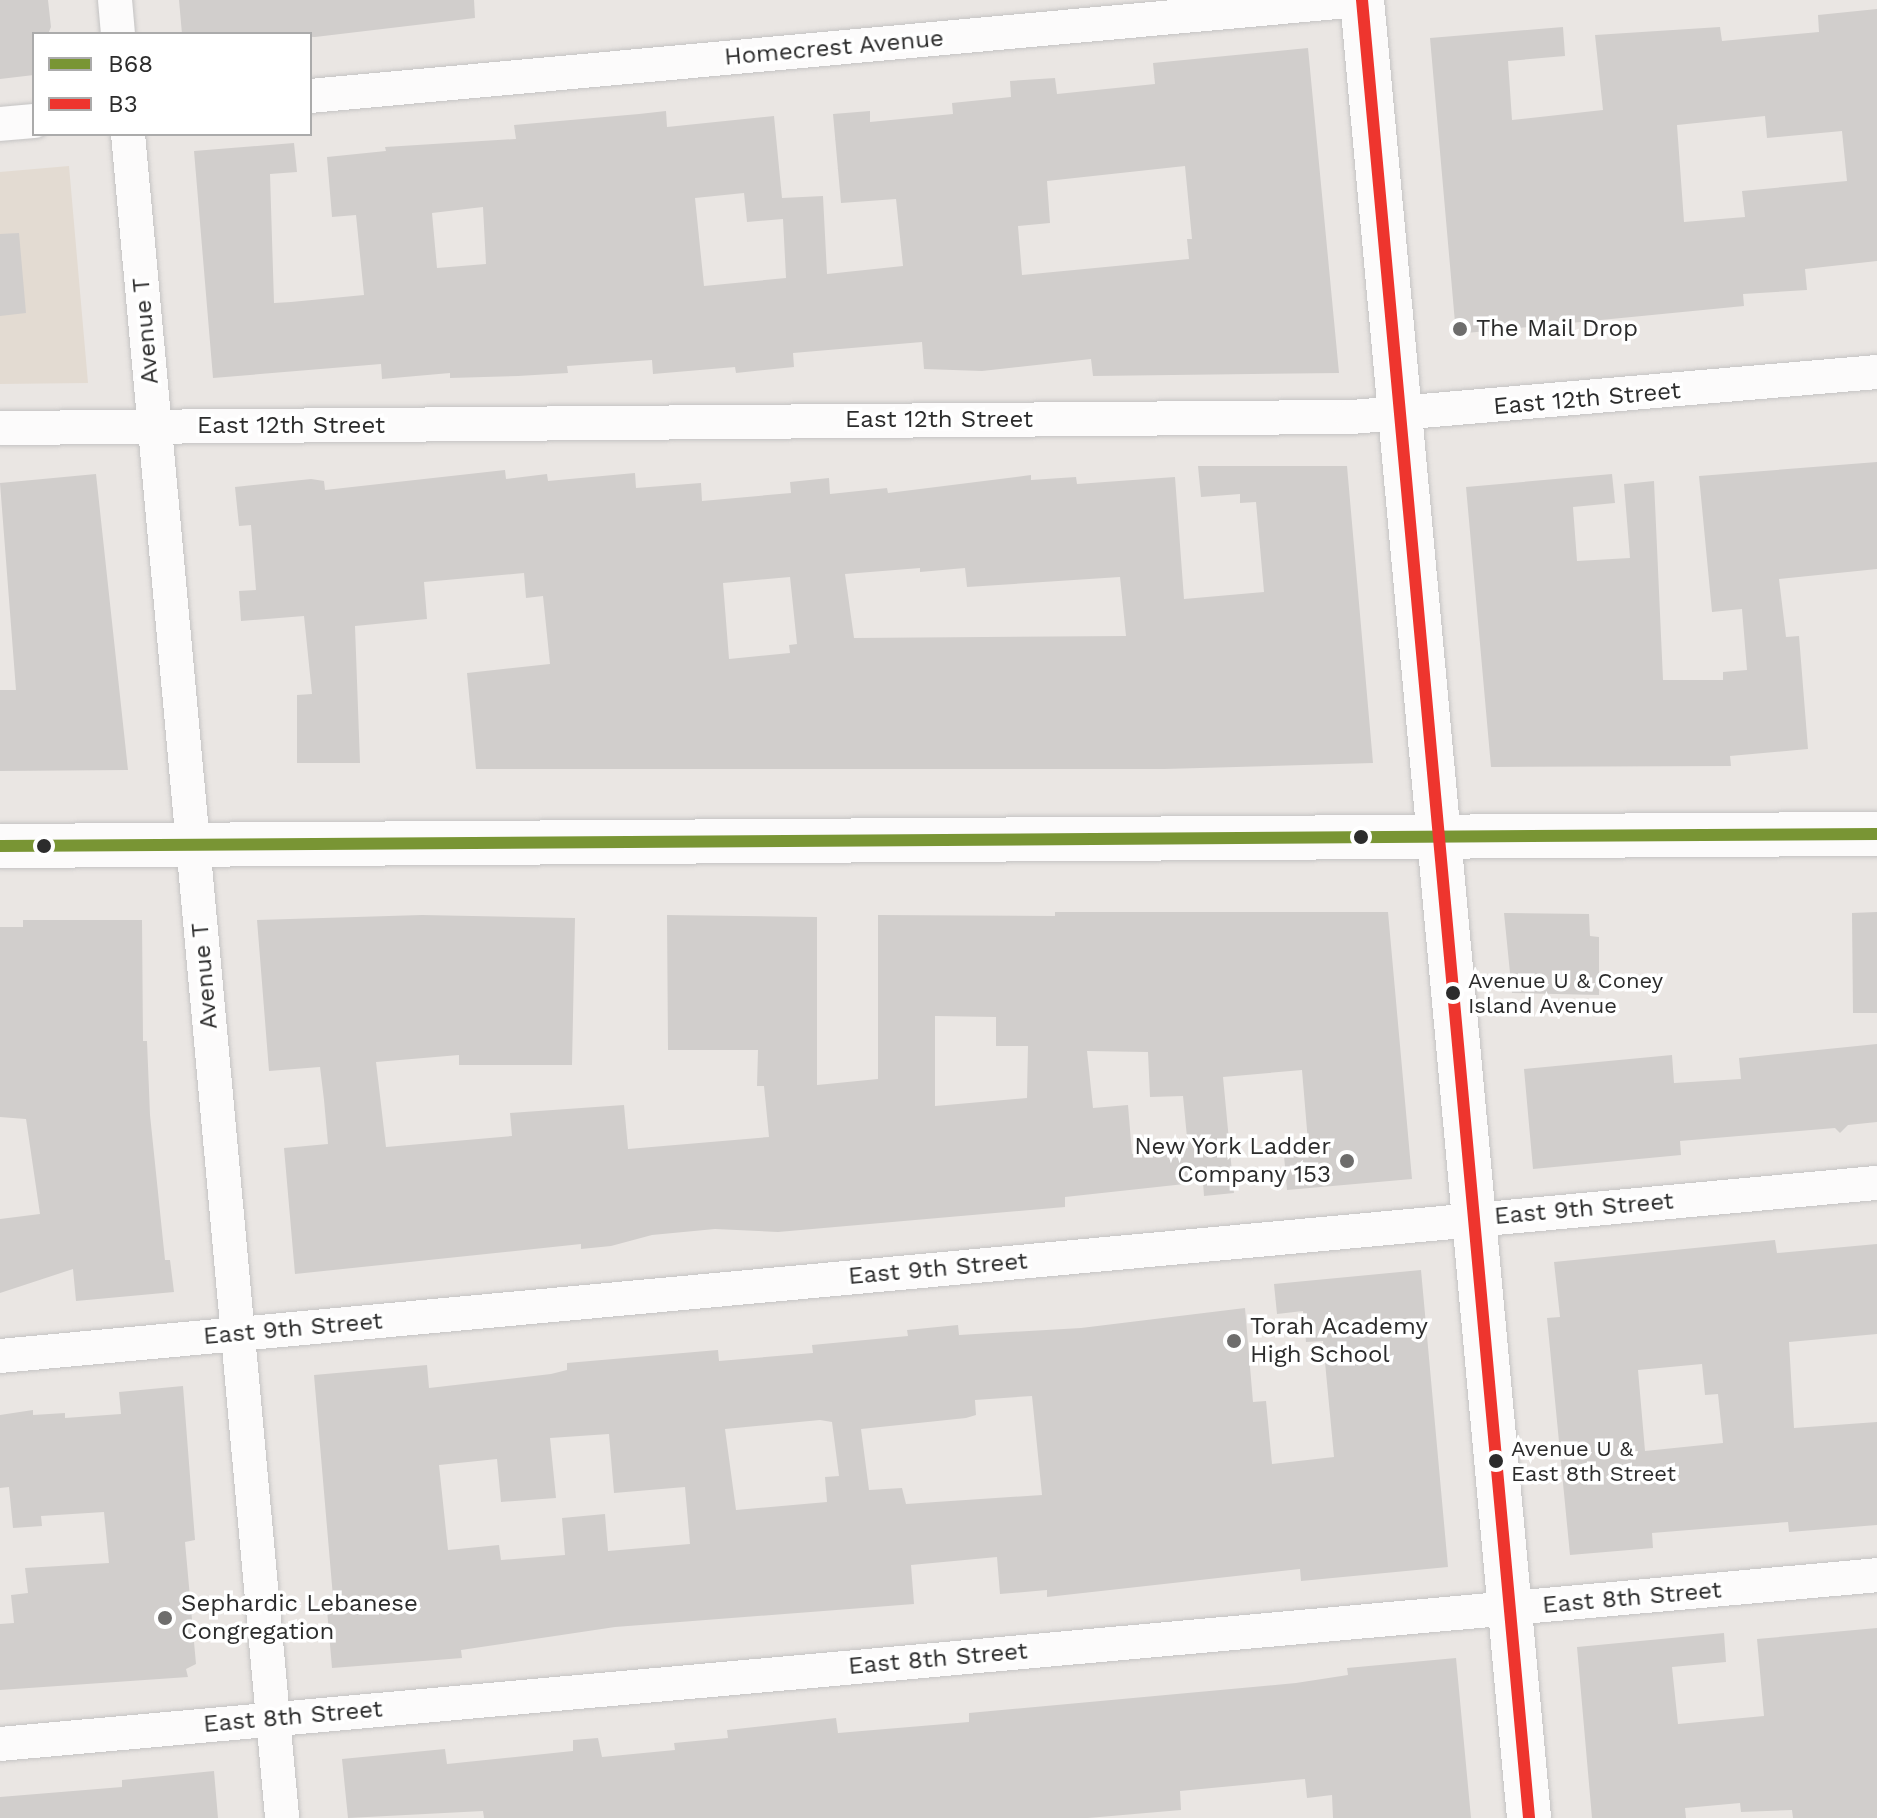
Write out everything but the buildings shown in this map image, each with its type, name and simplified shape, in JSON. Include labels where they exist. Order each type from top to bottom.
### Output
[{"type":"main road","points":[[1360,0],[1401,415],[1529,1818]]},
{"type":"main road","points":[[0,846],[1877,834]]},
{"type":"street","points":[[115,0],[118,32]]},
{"type":"street","name":"Homecrest Avenue","points":[[312,96],[1360,0]]},
{"type":"street","points":[[0,124],[32,121]]},
{"type":"street","name":"Avenue T","points":[[128,136],[282,1818]]},
{"type":"street","name":"East 12th Street","points":[[0,428],[1401,415],[1877,372]]},
{"type":"street","name":"East 9th Street","points":[[0,1356],[1877,1183]]},
{"type":"street","name":"East 8th Street","points":[[0,1744],[1877,1575]]},
{"type":"shaded area","points":[[69,166],[88,383],[0,384],[0,172]]},
{"type":"transit line","name":"B3","points":[[1362,0],[1529,1818]]},
{"type":"transit line","name":"B68","points":[[0,846],[1877,834]]},
{"type":"place","name":"The Mail Drop","points":[[1460,329]]},
{"type":"place","name":"Avenue U & Coney Island Avenue","points":[[1453,993]]},
{"type":"place","name":"New York Ladder Company 153","points":[[1347,1161]]},
{"type":"place","name":"Torah Academy High School","points":[[1234,1341]]},
{"type":"place","name":"Avenue U & East 8th Street","points":[[1496,1461]]},
{"type":"place","name":"Sephardic Lebanese Congregation","points":[[165,1618]]}]
